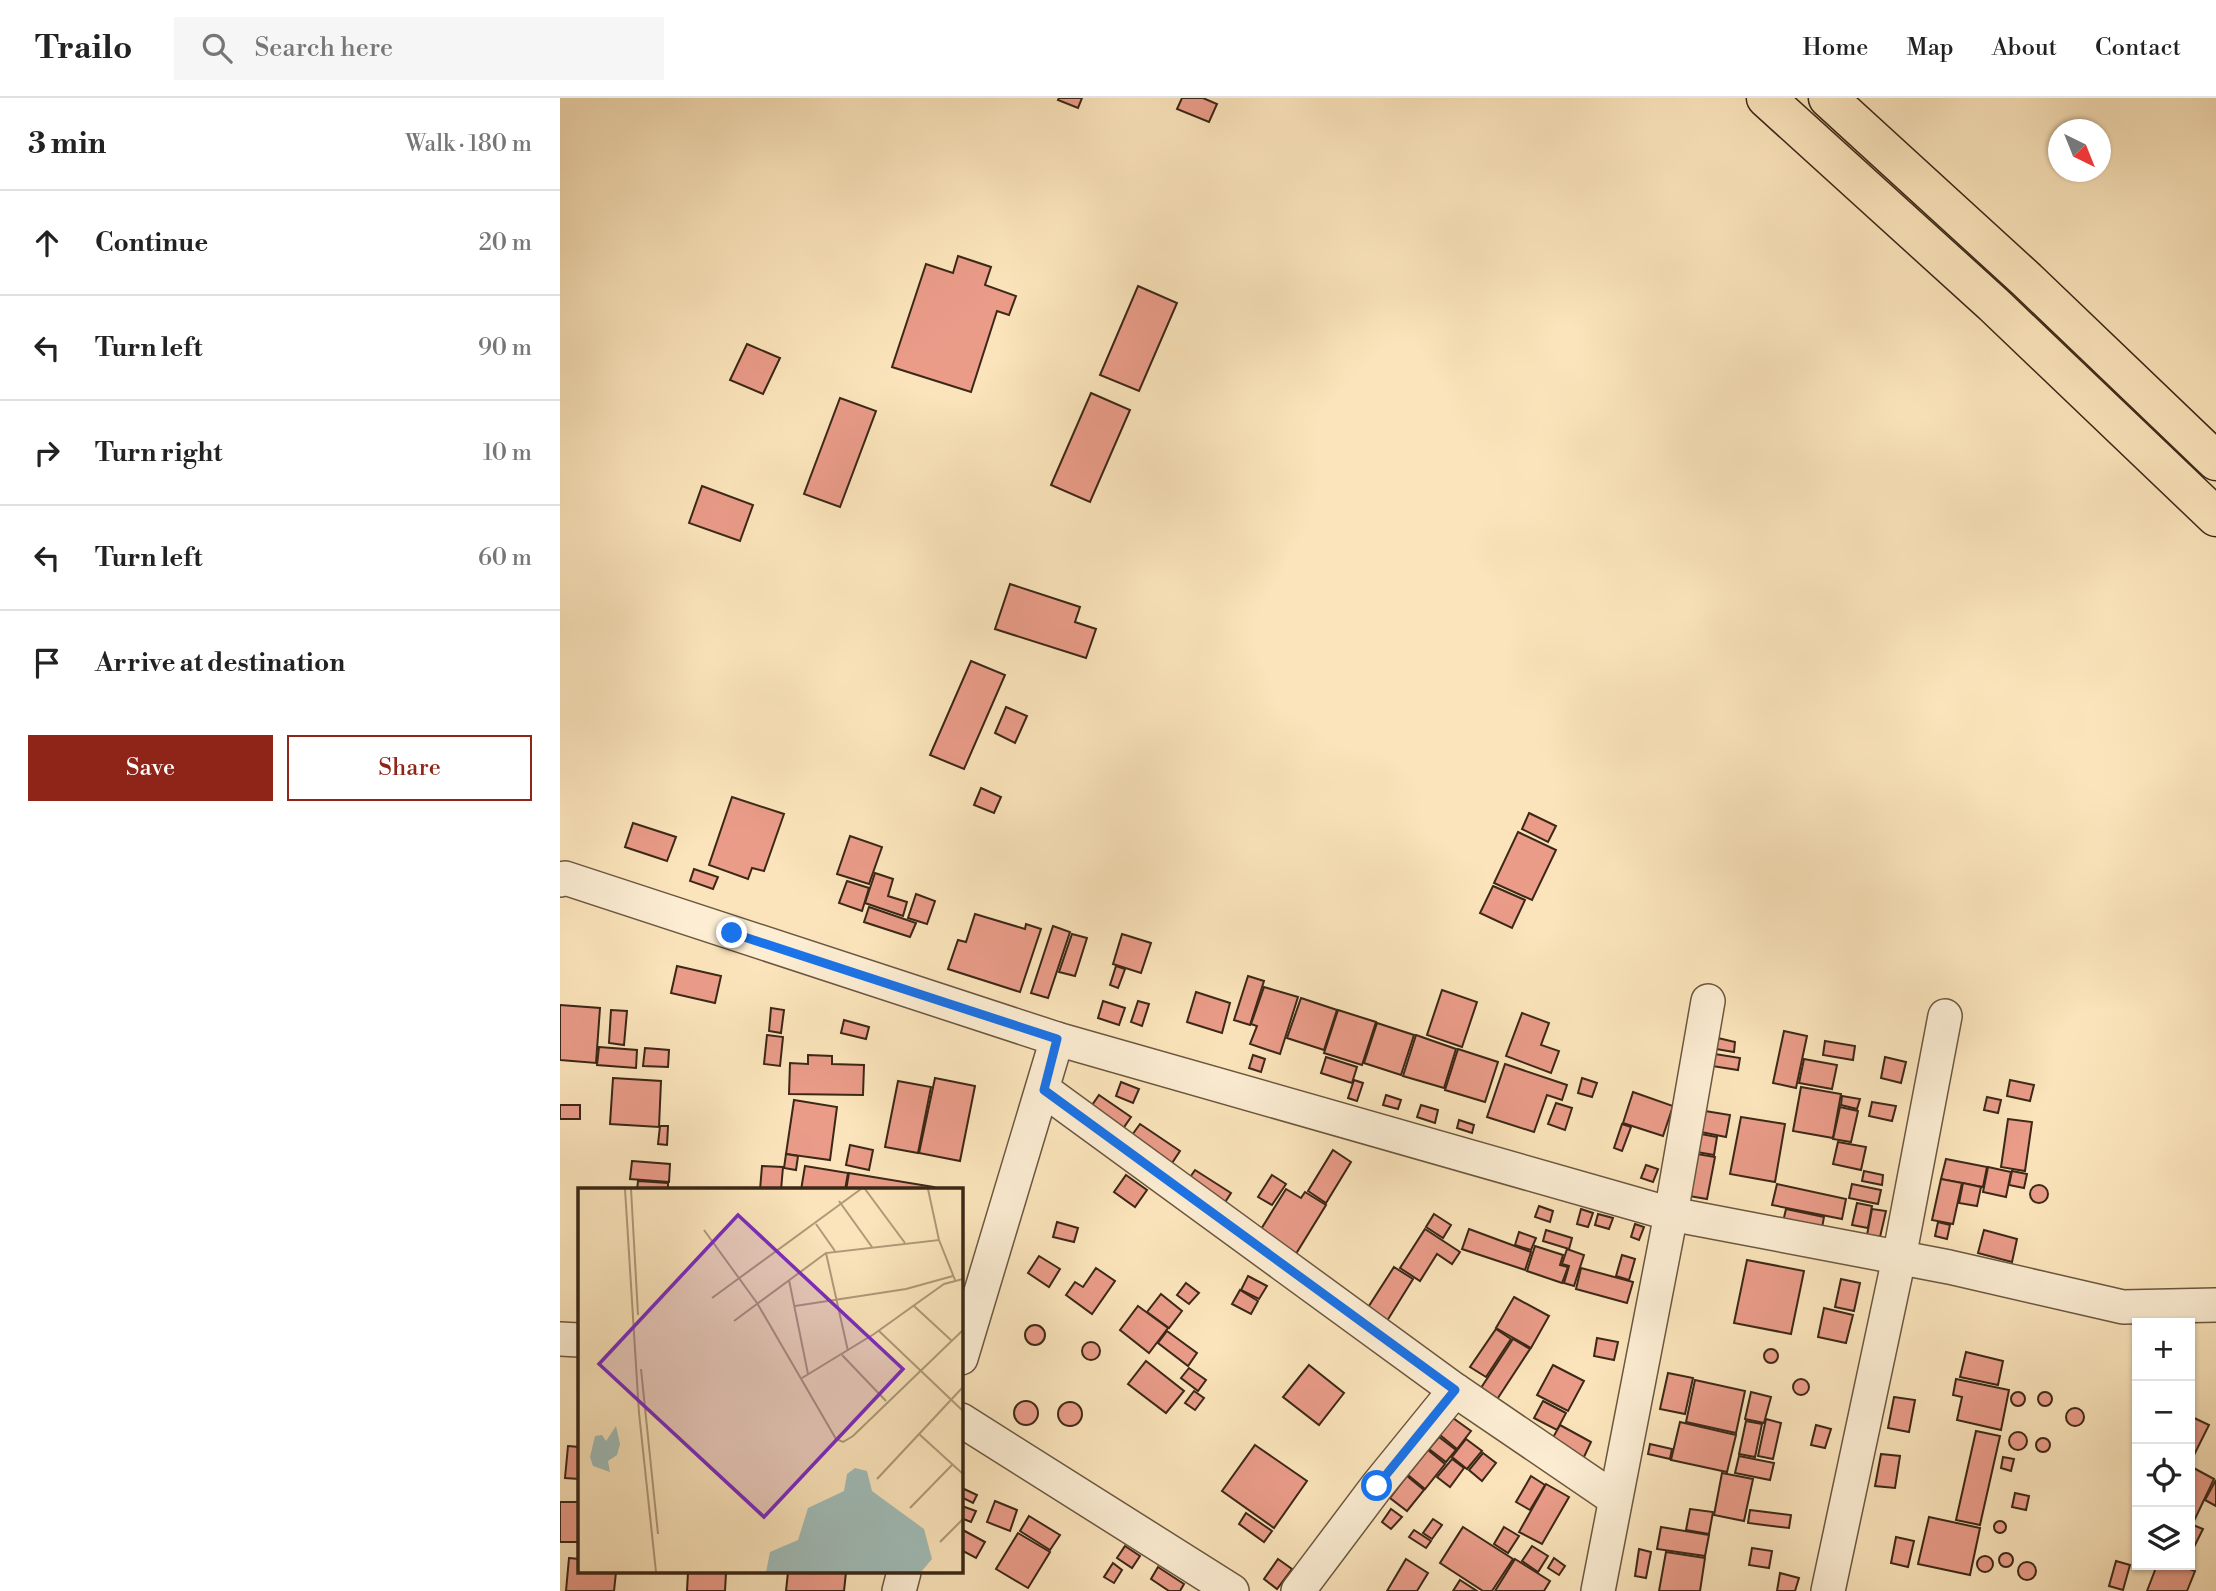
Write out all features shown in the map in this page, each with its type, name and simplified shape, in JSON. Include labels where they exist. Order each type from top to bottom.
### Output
[{"type":"highway","points":[[1766,98],[1993,304],[2216,517]]},
{"type":"highway","points":[[1828,98],[2027,280],[2216,461]]},
{"type":"street","points":[[560,880],[565,878],[1057,1039],[1671,1214],[1899,1258],[2123,1307],[2216,1305]]},
{"type":"street","points":[[1598,1591],[1671,1214],[1708,1001]]},
{"type":"street","points":[[1828,1591],[1899,1258],[1945,1016]]},
{"type":"street","points":[[962,1355],[1044,1090],[1057,1039]]},
{"type":"street","points":[[1044,1090],[1455,1390],[1615,1499]]},
{"type":"street","points":[[560,1339],[578,1340]]},
{"type":"street","points":[[1298,1591],[1377,1486],[1455,1390]]},
{"type":"street","points":[[962,1421],[1232,1591]]},
{"type":"street","points":[[899,1591],[903,1574]]},
{"type":"building","points":[[1082,98],[1078,108],[1058,100]]},
{"type":"building","points":[[1182,98],[1203,98],[1217,104],[1209,122],[1177,109]]},
{"type":"building","points":[[958,256],[991,267],[985,285],[1016,296],[1009,315],[997,311],[971,392],[892,367],[926,264],[953,273]]},
{"type":"building","points":[[1138,286],[1177,303],[1139,391],[1100,375]]},
{"type":"building","points":[[747,344],[780,358],[763,394],[730,380]]},
{"type":"building","points":[[1091,393],[1130,410],[1090,502],[1051,485]]},
{"type":"building","points":[[840,398],[876,411],[840,507],[804,494]]},
{"type":"building","points":[[702,486],[753,505],[740,541],[689,523]]},
{"type":"building","points":[[1010,584],[1080,607],[1075,622],[1096,629],[1086,658],[995,629]]},
{"type":"building","points":[[971,661],[1005,675],[964,769],[930,755]]},
{"type":"building","points":[[1006,707],[1027,716],[1015,743],[995,733]]},
{"type":"building","points":[[981,788],[1001,797],[994,813],[974,805]]},
{"type":"building","points":[[732,797],[784,814],[764,871],[752,868],[748,879],[709,865]]},
{"type":"building","points":[[1529,813],[1556,826],[1548,842],[1522,829]]},
{"type":"building","points":[[633,823],[676,837],[667,861],[625,847]]},
{"type":"building","points":[[1518,832],[1556,850],[1532,900],[1494,883]]},
{"type":"building","points":[[850,836],[882,847],[869,884],[837,874]]},
{"type":"building","points":[[694,869],[718,877],[713,889],[690,881]]},
{"type":"building","points":[[875,873],[893,879],[888,896],[907,902],[903,916],[865,903]]},
{"type":"building","points":[[847,881],[869,888],[862,911],[839,903]]},
{"type":"building","points":[[1493,886],[1525,900],[1512,928],[1480,913]]},
{"type":"building","points":[[916,894],[935,901],[927,924],[908,918]]},
{"type":"building","points":[[869,907],[916,923],[910,937],[864,922]]},
{"type":"building","points":[[975,914],[1025,929],[1026,924],[1041,929],[1020,992],[948,969],[958,940],[966,942]]},
{"type":"building","points":[[1053,926],[1070,932],[1048,998],[1031,993]]},
{"type":"building","points":[[1072,934],[1087,938],[1075,976],[1059,972]]},
{"type":"building","points":[[1122,934],[1151,943],[1141,973],[1113,964]]},
{"type":"building","points":[[677,966],[721,976],[715,1003],[671,993]]},
{"type":"building","points":[[1116,966],[1125,969],[1118,988],[1110,985]]},
{"type":"building","points":[[1248,976],[1264,981],[1250,1025],[1234,1020]]},
{"type":"building","points":[[1264,987],[1298,997],[1280,1054],[1250,1044],[1257,1026],[1251,1024]]},
{"type":"building","points":[[1442,990],[1477,1002],[1462,1047],[1427,1035]]},
{"type":"building","points":[[1196,992],[1230,1003],[1222,1033],[1187,1022]]},
{"type":"building","points":[[1301,998],[1337,1010],[1324,1050],[1287,1038]]},
{"type":"building","points":[[1103,1001],[1125,1008],[1119,1025],[1098,1018]]},
{"type":"building","points":[[1138,1001],[1149,1004],[1142,1026],[1131,1022]]},
{"type":"building","points":[[560,1005],[600,1008],[596,1063],[560,1060]]},
{"type":"building","points":[[771,1008],[784,1010],[781,1033],[769,1031]]},
{"type":"building","points":[[611,1010],[627,1011],[624,1045],[609,1043]]},
{"type":"building","points":[[1338,1010],[1376,1022],[1362,1065],[1324,1053]]},
{"type":"building","points":[[1522,1013],[1549,1023],[1541,1045],[1559,1051],[1551,1073],[1506,1056]]},
{"type":"building","points":[[844,1020],[869,1027],[866,1039],[841,1033]]},
{"type":"building","points":[[1377,1023],[1414,1035],[1401,1075],[1364,1063]]},
{"type":"building","points":[[1784,1031],[1807,1036],[1796,1088],[1773,1083]]},
{"type":"building","points":[[767,1035],[783,1037],[780,1066],[764,1064]]},
{"type":"building","points":[[1416,1035],[1456,1049],[1444,1088],[1403,1076]]},
{"type":"building","points":[[1718,1038],[1735,1042],[1734,1052],[1716,1049]]},
{"type":"building","points":[[1825,1041],[1855,1046],[1853,1060],[1823,1055]]},
{"type":"building","points":[[599,1047],[637,1050],[636,1068],[597,1065]]},
{"type":"building","points":[[645,1048],[669,1050],[668,1067],[643,1066]]},
{"type":"building","points":[[1458,1049],[1498,1062],[1485,1102],[1445,1090]]},
{"type":"building","points":[[1715,1054],[1740,1058],[1738,1070],[1712,1066]]},
{"type":"building","points":[[808,1055],[832,1056],[832,1064],[864,1065],[863,1095],[789,1094],[790,1063],[808,1064]]},
{"type":"building","points":[[1253,1055],[1265,1059],[1261,1072],[1249,1068]]},
{"type":"building","points":[[1326,1057],[1357,1067],[1352,1083],[1321,1073]]},
{"type":"building","points":[[1885,1057],[1906,1062],[1901,1083],[1881,1078]]},
{"type":"building","points":[[1804,1059],[1837,1065],[1832,1089],[1799,1083]]},
{"type":"building","points":[[1505,1064],[1567,1085],[1562,1100],[1547,1095],[1534,1132],[1487,1117]]},
{"type":"building","points":[[613,1078],[661,1081],[659,1127],[610,1124]]},
{"type":"building","points":[[935,1078],[975,1086],[960,1161],[919,1153]]},
{"type":"building","points":[[1582,1078],[1597,1083],[1592,1097],[1578,1093]]},
{"type":"building","points":[[1354,1080],[1363,1083],[1357,1101],[1348,1098]]},
{"type":"building","points":[[2010,1080],[2034,1085],[2030,1101],[2007,1096]]},
{"type":"building","points":[[898,1081],[931,1087],[918,1153],[885,1147]]},
{"type":"building","points":[[1121,1082],[1139,1089],[1133,1103],[1116,1096]]},
{"type":"building","points":[[1801,1087],[1841,1094],[1833,1138],[1793,1131]]},
{"type":"building","points":[[1633,1092],[1673,1106],[1663,1136],[1623,1123]]},
{"type":"building","points":[[1099,1095],[1131,1117],[1120,1133],[1088,1111]]},
{"type":"building","points":[[1386,1095],[1401,1100],[1398,1109],[1383,1105]]},
{"type":"building","points":[[1842,1096],[1860,1099],[1857,1109],[1841,1105]]},
{"type":"building","points":[[1987,1097],[2001,1100],[1998,1113],[1984,1110]]},
{"type":"building","points":[[794,1100],[837,1107],[830,1160],[786,1154]]},
{"type":"building","points":[[1872,1102],[1896,1106],[1892,1121],[1869,1116]]},
{"type":"building","points":[[1556,1103],[1572,1108],[1565,1130],[1548,1124]]},
{"type":"building","points":[[560,1105],[580,1105],[580,1119],[560,1119]]},
{"type":"building","points":[[1421,1105],[1438,1110],[1435,1123],[1417,1117]]},
{"type":"building","points":[[1840,1107],[1858,1111],[1851,1142],[1833,1139]]},
{"type":"building","points":[[1705,1111],[1730,1115],[1726,1137],[1701,1132]]},
{"type":"building","points":[[1741,1117],[1785,1124],[1775,1182],[1730,1174]]},
{"type":"building","points":[[2008,1119],[2032,1122],[2025,1171],[2001,1167]]},
{"type":"building","points":[[1459,1120],[1474,1125],[1472,1133],[1457,1128]]},
{"type":"building","points":[[1140,1124],[1180,1151],[1168,1169],[1127,1142]]},
{"type":"building","points":[[1622,1124],[1631,1127],[1622,1151],[1614,1148]]},
{"type":"building","points":[[660,1126],[668,1126],[667,1145],[658,1144]]},
{"type":"building","points":[[1701,1134],[1717,1137],[1714,1155],[1697,1152]]},
{"type":"building","points":[[1838,1142],[1866,1147],[1861,1170],[1833,1164]]},
{"type":"building","points":[[850,1145],[873,1150],[869,1170],[846,1165]]},
{"type":"building","points":[[1333,1150],[1351,1162],[1326,1203],[1308,1191]]},
{"type":"building","points":[[786,1154],[798,1156],[796,1170],[784,1168]]},
{"type":"building","points":[[1697,1154],[1715,1157],[1707,1199],[1689,1196]]},
{"type":"building","points":[[1946,1159],[1987,1167],[1983,1187],[1941,1179]]},
{"type":"building","points":[[632,1161],[670,1164],[669,1182],[630,1179]]},
{"type":"building","points":[[1646,1165],[1658,1169],[1653,1182],[1641,1178]]},
{"type":"building","points":[[762,1166],[783,1167],[781,1188],[760,1188]]},
{"type":"building","points":[[805,1166],[848,1173],[845,1188],[801,1188]]},
{"type":"building","points":[[1988,1167],[2011,1172],[2006,1197],[1983,1192]]},
{"type":"building","points":[[1195,1170],[1231,1193],[1220,1210],[1184,1186]]},
{"type":"building","points":[[1864,1171],[1883,1175],[1882,1185],[1862,1181]]},
{"type":"building","points":[[2012,1171],[2027,1174],[2024,1188],[2009,1185]]},
{"type":"building","points":[[849,1173],[934,1187],[934,1188],[846,1188]]},
{"type":"building","points":[[1126,1175],[1147,1190],[1135,1207],[1114,1192]]},
{"type":"building","points":[[1272,1175],[1286,1184],[1272,1205],[1258,1197]]},
{"type":"building","points":[[1941,1179],[1962,1183],[1953,1224],[1932,1220]]},
{"type":"building","points":[[638,1181],[668,1183],[668,1188],[637,1188]]},
{"type":"building","points":[[1963,1183],[1981,1187],[1977,1206],[1959,1203]]},
{"type":"building","points":[[1777,1184],[1846,1199],[1842,1219],[1772,1205]]},
{"type":"building","points":[[1852,1184],[1881,1190],[1878,1204],[1849,1198]]},
{"type":"building","points":[[2039,1185],[2045,1188],[2048,1194],[2045,1200],[2039,1203],[2033,1200],[2030,1194],[2033,1188]]},
{"type":"building","points":[[1286,1189],[1301,1198],[1305,1192],[1326,1205],[1294,1257],[1258,1234]]},
{"type":"building","points":[[1857,1203],[1872,1206],[1868,1228],[1852,1225]]},
{"type":"building","points":[[1539,1206],[1553,1211],[1550,1222],[1535,1217]]},
{"type":"building","points":[[1581,1209],[1593,1213],[1588,1227],[1577,1224]]},
{"type":"building","points":[[1786,1209],[1824,1217],[1821,1233],[1782,1226]]},
{"type":"building","points":[[1872,1209],[1886,1211],[1880,1237],[1867,1235]]},
{"type":"building","points":[[1434,1214],[1451,1225],[1443,1238],[1426,1227]]},
{"type":"building","points":[[1598,1214],[1613,1218],[1609,1229],[1595,1225]]},
{"type":"building","points":[[1057,1222],[1078,1228],[1074,1242],[1053,1237]]},
{"type":"building","points":[[1938,1222],[1950,1225],[1947,1239],[1935,1236]]},
{"type":"building","points":[[1635,1224],[1644,1227],[1639,1240],[1631,1237]]},
{"type":"building","points":[[1425,1229],[1460,1252],[1452,1264],[1437,1254],[1420,1281],[1400,1268]]},
{"type":"building","points":[[1469,1229],[1531,1252],[1525,1270],[1462,1249]]},
{"type":"building","points":[[1546,1230],[1572,1238],[1569,1249],[1543,1241]]},
{"type":"building","points":[[1984,1230],[2017,1239],[2012,1262],[1978,1253]]},
{"type":"building","points":[[1519,1232],[1536,1238],[1531,1250],[1515,1245]]},
{"type":"building","points":[[1535,1246],[1563,1255],[1560,1265],[1568,1267],[1562,1283],[1527,1271]]},
{"type":"building","points":[[1567,1249],[1584,1255],[1574,1286],[1564,1283],[1569,1266],[1562,1264]]},
{"type":"building","points":[[1622,1255],[1635,1259],[1629,1280],[1616,1276]]},
{"type":"building","points":[[1039,1256],[1060,1269],[1049,1287],[1028,1273]]},
{"type":"building","points":[[1747,1260],[1804,1271],[1791,1334],[1734,1323]]},
{"type":"building","points":[[1394,1267],[1413,1279],[1387,1321],[1367,1309]]},
{"type":"building","points":[[1096,1268],[1115,1281],[1092,1314],[1066,1295],[1075,1282],[1083,1287]]},
{"type":"building","points":[[1581,1268],[1633,1282],[1627,1303],[1576,1289]]},
{"type":"building","points":[[1248,1276],[1267,1286],[1259,1299],[1241,1290]]},
{"type":"building","points":[[1841,1279],[1860,1283],[1854,1311],[1835,1307]]},
{"type":"building","points":[[1186,1283],[1199,1293],[1189,1304],[1177,1295]]},
{"type":"building","points":[[1240,1290],[1258,1301],[1251,1314],[1232,1304]]},
{"type":"building","points":[[1161,1294],[1182,1311],[1169,1328],[1147,1312]]},
{"type":"building","points":[[1514,1297],[1549,1316],[1531,1348],[1496,1328]]},
{"type":"building","points":[[1138,1306],[1168,1328],[1149,1353],[1120,1330]]},
{"type":"building","points":[[1824,1308],[1853,1315],[1846,1343],[1818,1337]]},
{"type":"building","points":[[1035,1325],[1042,1328],[1045,1335],[1042,1342],[1035,1345],[1028,1342],[1025,1335],[1028,1328]]},
{"type":"building","points":[[1496,1329],[1511,1339],[1486,1377],[1470,1367]]},
{"type":"building","points":[[1167,1331],[1197,1353],[1188,1366],[1158,1343]]},
{"type":"building","points":[[1597,1338],[1618,1342],[1614,1360],[1594,1356]]},
{"type":"building","points":[[1513,1339],[1530,1349],[1496,1401],[1479,1391]]},
{"type":"building","points":[[1091,1342],[1097,1345],[1100,1351],[1097,1357],[1091,1360],[1085,1357],[1082,1351],[1085,1345]]},
{"type":"building","points":[[1771,1349],[1776,1351],[1776,1361],[1771,1363],[1766,1361],[1764,1356],[1766,1351]]},
{"type":"building","points":[[1966,1352],[2003,1361],[1998,1385],[1960,1377]]},
{"type":"building","points":[[1146,1361],[1184,1391],[1166,1413],[1128,1384]]},
{"type":"building","points":[[1309,1365],[1344,1393],[1319,1425],[1283,1397]]},
{"type":"building","points":[[1553,1365],[1584,1381],[1568,1411],[1537,1395]]},
{"type":"building","points":[[1189,1368],[1206,1380],[1198,1391],[1181,1378]]},
{"type":"building","points":[[1668,1373],[1693,1378],[1685,1414],[1660,1409]]},
{"type":"building","points":[[1798,1379],[1804,1379],[1809,1387],[1807,1393],[1798,1395],[1793,1390],[1793,1384]]},
{"type":"building","points":[[1956,1379],[2009,1390],[2001,1430],[1957,1420],[1962,1397],[1953,1395]]},
{"type":"building","points":[[1695,1380],[1745,1391],[1736,1433],[1686,1422]]},
{"type":"building","points":[[1194,1391],[1204,1398],[1195,1410],[1185,1403]]},
{"type":"building","points":[[1751,1392],[1771,1397],[1764,1423],[1745,1419]]},
{"type":"building","points":[[2018,1392],[2023,1394],[2023,1404],[2018,1406],[2013,1404],[2011,1399],[2013,1394]]},
{"type":"building","points":[[2045,1392],[2050,1394],[2050,1404],[2045,1406],[2040,1404],[2038,1399],[2040,1394]]},
{"type":"building","points":[[1894,1397],[1915,1400],[1909,1432],[1888,1428]]},
{"type":"building","points":[[1026,1401],[1034,1405],[1038,1413],[1034,1421],[1026,1425],[1018,1421],[1014,1413],[1018,1405]]},
{"type":"building","points":[[1543,1401],[1566,1413],[1557,1430],[1534,1418]]},
{"type":"building","points":[[1070,1402],[1081,1409],[1082,1414],[1075,1425],[1070,1426],[1059,1419],[1058,1414],[1065,1403]]},
{"type":"building","points":[[2075,1408],[2081,1411],[2084,1417],[2081,1423],[2075,1426],[2069,1423],[2066,1417],[2069,1411]]},
{"type":"building","points":[[1453,1418],[1471,1431],[1457,1449],[1440,1435]]},
{"type":"building","points":[[2195,1418],[2209,1425],[2195,1453]]},
{"type":"building","points":[[1766,1419],[1781,1423],[1773,1459],[1758,1456]]},
{"type":"building","points":[[1746,1421],[1762,1424],[1755,1457],[1739,1454]]},
{"type":"building","points":[[1680,1422],[1736,1435],[1727,1472],[1671,1460]]},
{"type":"building","points":[[1560,1425],[1591,1442],[1583,1459],[1551,1441]]},
{"type":"building","points":[[1816,1425],[1831,1429],[1825,1448],[1811,1445]]},
{"type":"building","points":[[1976,1431],[2000,1436],[1980,1525],[1956,1520]]},
{"type":"building","points":[[2018,1432],[2024,1435],[2027,1441],[2024,1447],[2018,1450],[2012,1447],[2009,1441],[2012,1435]]},
{"type":"building","points":[[1439,1437],[1456,1450],[1446,1462],[1429,1449]]},
{"type":"building","points":[[2043,1438],[2048,1440],[2048,1450],[2043,1452],[2038,1450],[2036,1445],[2038,1440]]},
{"type":"building","points":[[1466,1439],[1482,1451],[1467,1469],[1452,1457]]},
{"type":"building","points":[[1650,1444],[1672,1449],[1670,1459],[1648,1454]]},
{"type":"building","points":[[1255,1445],[1307,1481],[1274,1528],[1222,1491]]},
{"type":"building","points":[[568,1446],[578,1447],[578,1479],[565,1478]]},
{"type":"building","points":[[1428,1450],[1445,1464],[1425,1489],[1408,1475]]},
{"type":"building","points":[[1483,1453],[1496,1463],[1482,1481],[1469,1470]]},
{"type":"building","points":[[1881,1454],[1900,1456],[1895,1488],[1875,1486]]},
{"type":"building","points":[[1739,1456],[1774,1463],[1770,1480],[1735,1473]]},
{"type":"building","points":[[2003,1457],[2014,1459],[2011,1471],[2001,1468]]},
{"type":"building","points":[[1452,1459],[1464,1468],[1450,1487],[1437,1477]]},
{"type":"building","points":[[2195,1469],[2214,1479],[2195,1519]]},
{"type":"building","points":[[1722,1473],[1753,1479],[1744,1521],[1714,1515]]},
{"type":"building","points":[[1407,1476],[1424,1490],[1407,1511],[1390,1498]]},
{"type":"building","points":[[1531,1476],[1545,1485],[1530,1510],[1516,1502]]},
{"type":"building","points":[[2216,1480],[2216,1506],[2205,1500]]},
{"type":"building","points":[[1546,1484],[1569,1497],[1542,1544],[1519,1532]]},
{"type":"building","points":[[962,1488],[977,1495],[973,1503],[962,1498]]},
{"type":"building","points":[[2015,1493],[2029,1496],[2026,1510],[2012,1507]]},
{"type":"building","points":[[995,1501],[1017,1510],[1010,1531],[987,1522]]},
{"type":"building","points":[[560,1502],[578,1502],[578,1542],[560,1542]]},
{"type":"building","points":[[962,1506],[976,1511],[971,1522],[962,1518]]},
{"type":"building","points":[[1391,1509],[1402,1517],[1391,1529],[1382,1522]]},
{"type":"building","points":[[1690,1509],[1713,1512],[1709,1534],[1686,1530]]},
{"type":"building","points":[[1750,1510],[1791,1515],[1789,1528],[1748,1523]]},
{"type":"building","points":[[1246,1513],[1272,1531],[1264,1542],[1239,1524]]},
{"type":"building","points":[[1029,1516],[1060,1535],[1050,1550],[1020,1531]]},
{"type":"building","points":[[1929,1517],[1980,1528],[1970,1575],[1918,1564]]},
{"type":"building","points":[[1433,1519],[1442,1525],[1432,1539],[1423,1533]]},
{"type":"building","points":[[1995,1522],[2005,1522],[2005,1532],[1995,1532]]},
{"type":"building","points":[[2195,1526],[2203,1529],[2195,1545]]},
{"type":"building","points":[[1463,1527],[1513,1559],[1492,1591],[1483,1591],[1440,1563]]},
{"type":"building","points":[[1504,1527],[1519,1536],[1508,1553],[1494,1544]]},
{"type":"building","points":[[1661,1527],[1709,1535],[1705,1556],[1657,1549]]},
{"type":"building","points":[[962,1530],[985,1542],[976,1558],[962,1551]]},
{"type":"building","points":[[1414,1530],[1431,1541],[1426,1548],[1409,1537]]},
{"type":"building","points":[[1018,1533],[1050,1552],[1028,1588],[996,1569]]},
{"type":"building","points":[[1896,1537],[1914,1541],[1908,1567],[1891,1563]]},
{"type":"building","points":[[1125,1546],[1140,1556],[1132,1568],[1117,1558]]},
{"type":"building","points":[[1532,1546],[1548,1556],[1538,1572],[1522,1561]]},
{"type":"building","points":[[1752,1548],[1772,1551],[1769,1568],[1749,1565]]},
{"type":"building","points":[[1639,1549],[1651,1552],[1646,1578],[1635,1576]]},
{"type":"building","points":[[1666,1552],[1705,1558],[1700,1591],[1659,1591]]},
{"type":"building","points":[[2006,1553],[2011,1555],[2011,1565],[2006,1567],[2001,1565],[1999,1560],[2001,1555]]},
{"type":"building","points":[[1982,1556],[1988,1556],[1993,1564],[1991,1570],[1982,1572],[1977,1567],[1977,1561]]},
{"type":"building","points":[[569,1558],[578,1559],[578,1574],[616,1574],[614,1591],[566,1591]]},
{"type":"building","points":[[1554,1558],[1565,1566],[1559,1575],[1548,1568]]},
{"type":"building","points":[[1278,1559],[1292,1569],[1277,1589],[1264,1579]]},
{"type":"building","points":[[1406,1559],[1428,1573],[1417,1591],[1387,1591]]},
{"type":"building","points":[[1515,1559],[1550,1581],[1544,1591],[1495,1591]]},
{"type":"building","points":[[2116,1561],[2130,1565],[2123,1590],[2109,1586]]},
{"type":"building","points":[[2027,1562],[2033,1565],[2036,1571],[2033,1577],[2027,1580],[2021,1577],[2018,1571],[2021,1565]]},
{"type":"building","points":[[1113,1563],[1122,1570],[1114,1583],[1104,1577]]},
{"type":"building","points":[[1158,1567],[1184,1584],[1180,1591],[1169,1591],[1151,1579]]},
{"type":"building","points":[[2155,1570],[2195,1571],[2187,1591],[2147,1591]]},
{"type":"building","points":[[1780,1573],[1799,1578],[1795,1591],[1777,1591]]},
{"type":"building","points":[[688,1574],[726,1574],[725,1591],[687,1591]]},
{"type":"building","points":[[788,1574],[846,1574],[844,1591],[786,1591]]},
{"type":"building","points":[[1460,1580],[1477,1591],[1453,1591]]},
{"type":"route","points":[[732,933],[1057,1039],[1044,1090],[1455,1390],[1377,1486]]}]
